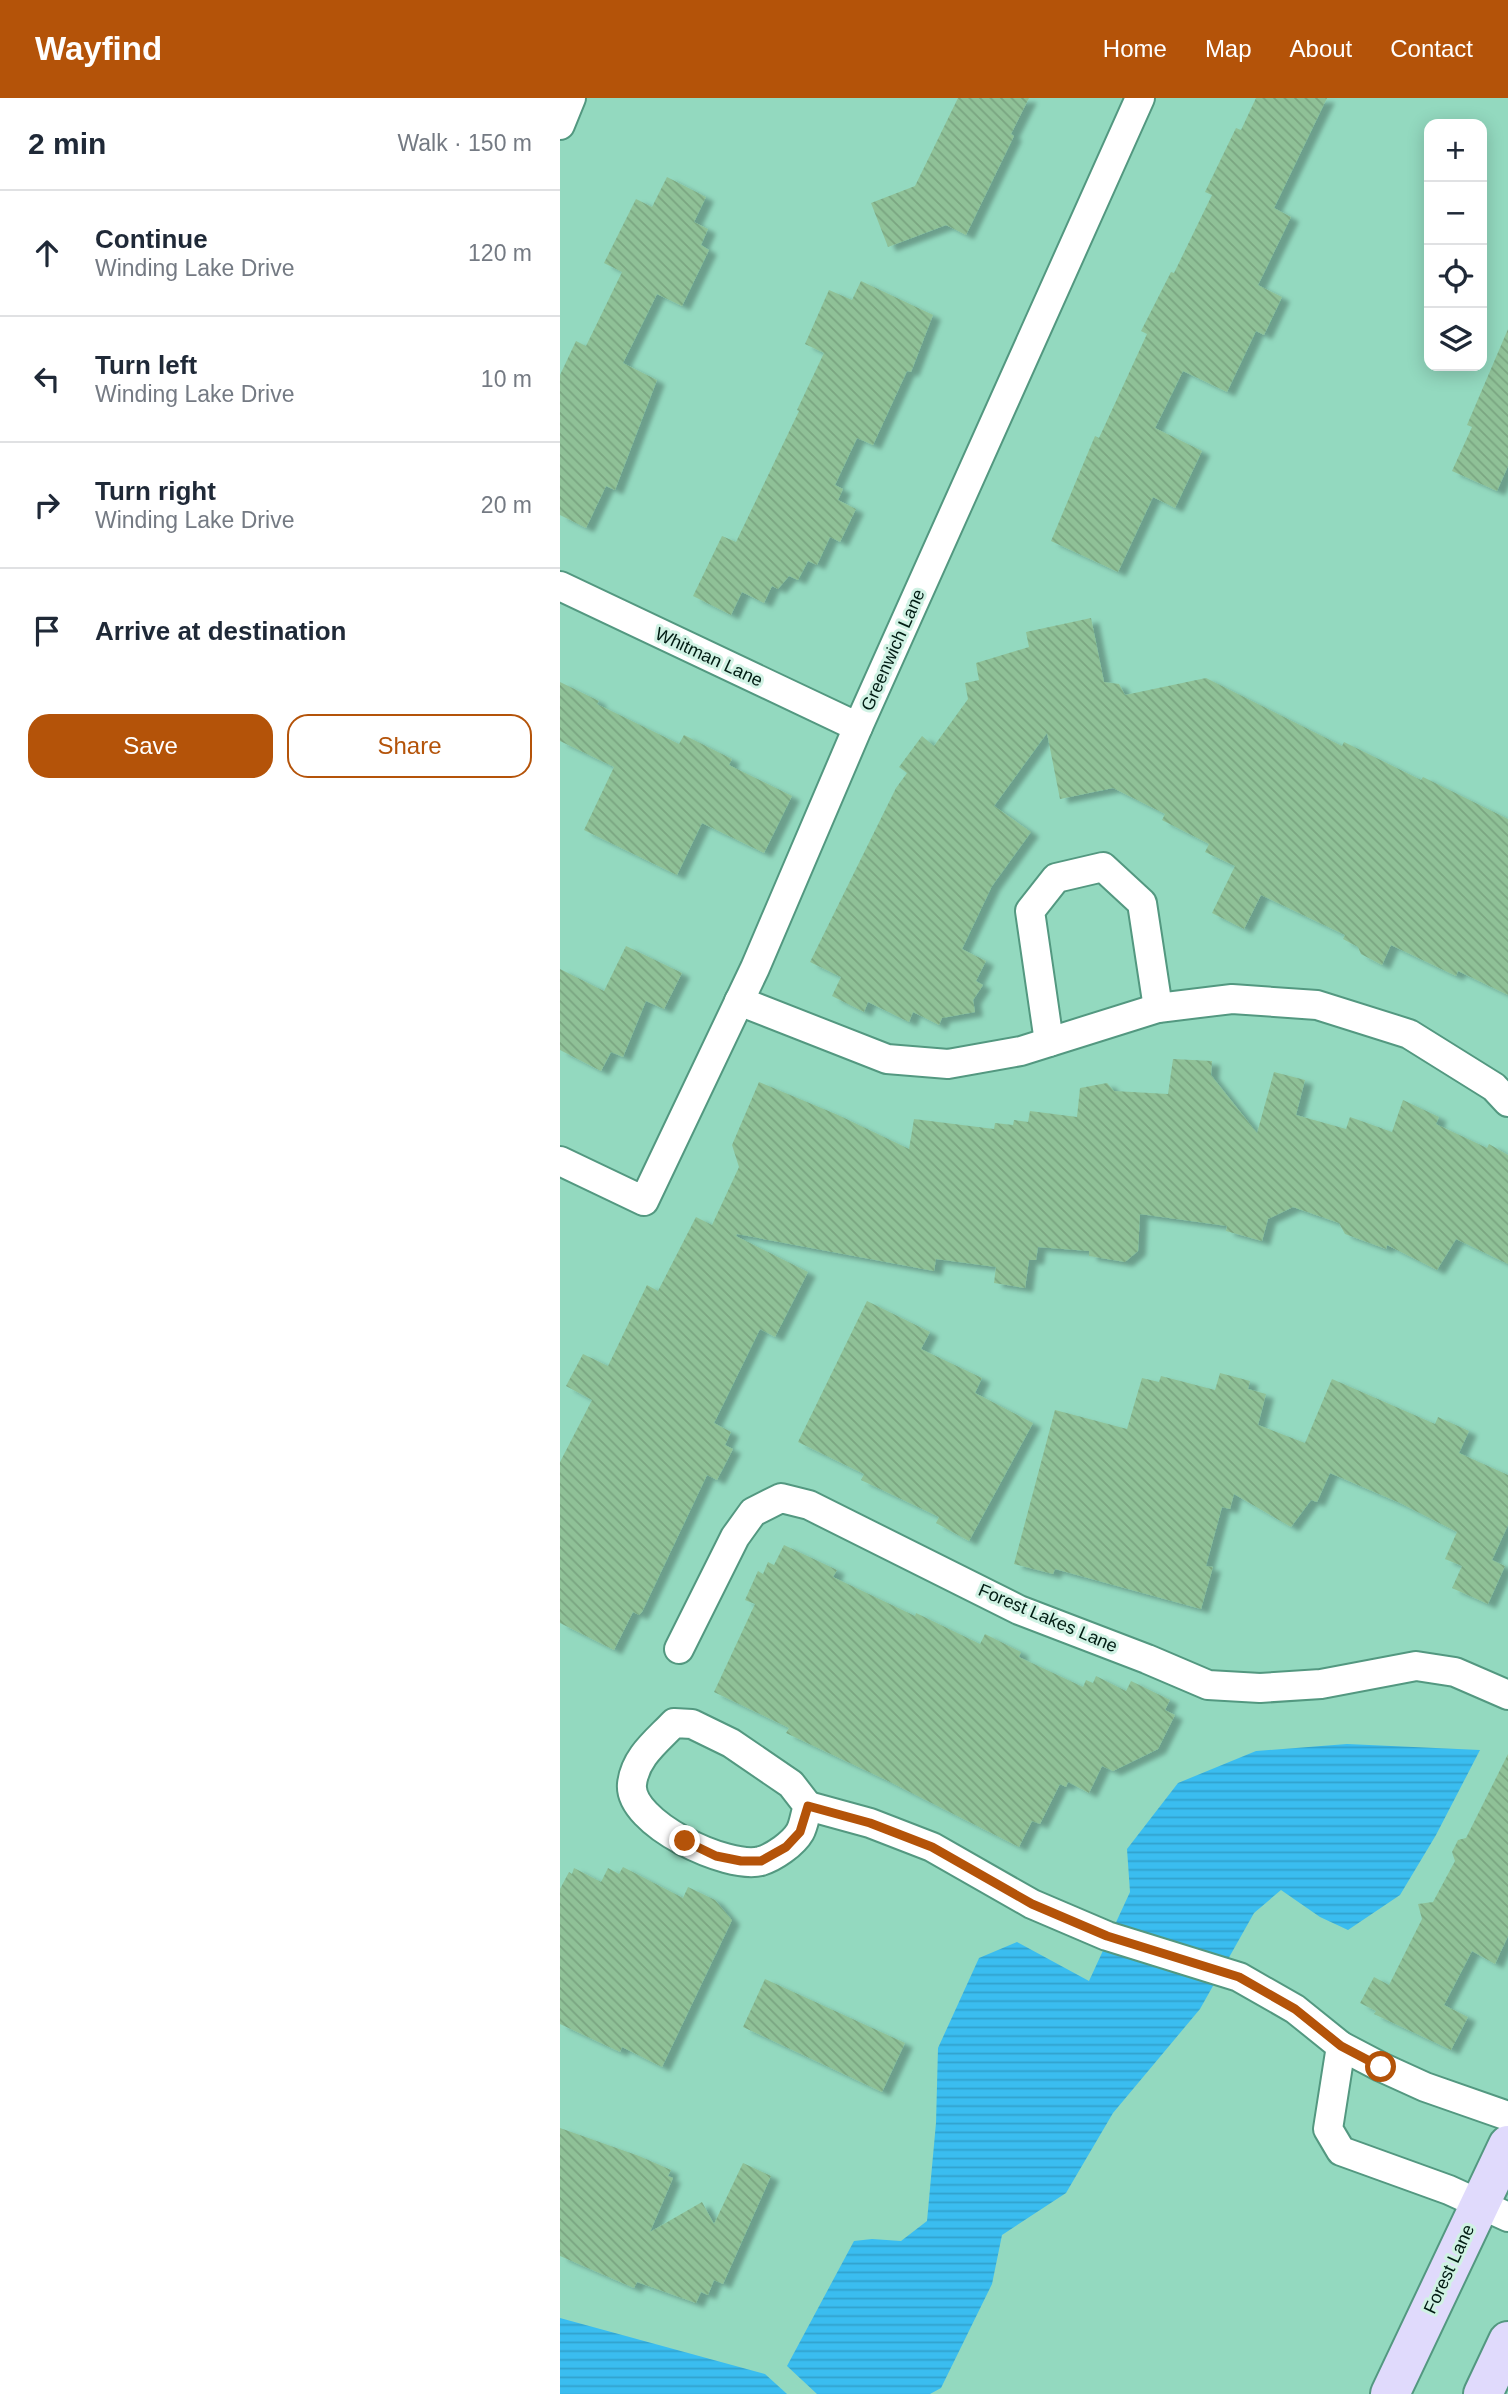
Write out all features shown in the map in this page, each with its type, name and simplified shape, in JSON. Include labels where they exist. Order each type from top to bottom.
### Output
[{"type":"main road","name":"Forest Lane","points":[[1390,2394],[1494,2210],[1508,2145]]},
{"type":"main road","points":[[1483,2394],[1508,2341]]},
{"type":"street","points":[[560,125],[571,98]]},
{"type":"street","name":"Greenwich Lane","points":[[560,1161],[643,1201],[739,1001],[858,727],[1140,98]]},
{"type":"street","name":"Whitman Lane","points":[[560,586],[858,727]]},
{"type":"street","points":[[1049,1042],[1030,911],[1056,878],[1103,867],[1142,903],[1158,1008]]},
{"type":"street","points":[[739,1001],[887,1059],[948,1064],[1021,1051],[1158,1008],[1233,999],[1317,1005],[1409,1034],[1494,1087],[1508,1102]]},
{"type":"street","name":"Forest Lakes Lane","points":[[679,1649],[734,1536],[753,1512],[781,1498],[809,1505],[1019,1610],[1208,1685],[1260,1688],[1321,1684],[1416,1666],[1455,1672],[1508,1695]]},
{"type":"street","points":[[808,1806],[800,1832],[786,1847],[761,1861],[741,1861],[716,1856],[661,1827],[641,1811],[631,1786],[640,1758],[674,1723],[692,1724],[731,1743],[775,1772],[791,1784],[808,1806],[870,1823],[932,1847],[1032,1904],[1107,1936],[1239,1977],[1295,2009],[1341,2046],[1425,2087],[1508,2116]]},
{"type":"street","points":[[1341,2046],[1328,2129],[1341,2151],[1372,2164],[1411,2175],[1494,2210]]},
{"type":"water","points":[[1347,1744],[1480,1750],[1436,1835],[1400,1895],[1348,1930],[1320,1917],[1281,1890],[1254,1913],[1200,2009],[1113,2113],[1066,2193],[1002,2235],[992,2284],[941,2388],[930,2394],[817,2394],[787,2366],[854,2241],[901,2241],[927,2221],[936,2123],[938,2048],[979,1958],[1017,1942],[1089,1981],[1130,1892],[1127,1849],[1178,1783],[1256,1751]]},
{"type":"water","points":[[560,2318],[765,2374],[787,2394],[560,2394]]},
{"type":"building","points":[[958,98],[1029,98],[1011,134],[1014,136],[966,235],[946,225],[888,247],[871,203],[915,186]]},
{"type":"building","points":[[1256,98],[1327,98],[1274,208],[1291,217],[1258,285],[1282,297],[1264,335],[1256,331],[1227,392],[1183,371],[1155,428],[1202,451],[1175,508],[1153,497],[1118,572],[1051,541],[1095,436],[1099,438],[1147,334],[1141,331],[1171,272],[1174,273],[1212,195],[1205,192],[1236,128],[1241,130]]},
{"type":"building","points":[[667,177],[706,197],[694,222],[708,229],[701,245],[709,250],[682,306],[657,294],[623,363],[657,380],[615,490],[606,486],[586,528],[560,515],[560,375],[576,341],[586,346],[622,272],[604,263],[636,199],[652,207]]},
{"type":"building","points":[[861,281],[933,315],[911,372],[907,371],[873,445],[857,438],[835,485],[843,489],[838,500],[856,509],[840,542],[830,537],[817,565],[808,561],[798,580],[789,576],[778,589],[772,586],[764,603],[742,592],[731,615],[693,596],[722,536],[736,542],[799,411],[797,410],[824,353],[805,344],[829,290],[852,300]]},
{"type":"building","points":[[1508,329],[1508,466],[1497,491],[1452,471],[1472,427],[1467,425]]},
{"type":"building","points":[[1091,618],[1104,682],[1119,684],[1125,695],[1206,678],[1342,746],[1344,742],[1508,819],[1508,995],[1458,971],[1456,976],[1391,945],[1382,965],[1361,954],[1358,947],[1343,939],[1345,935],[1261,895],[1244,929],[1212,913],[1235,866],[1205,852],[1209,844],[1162,820],[1165,814],[1113,788],[1060,799],[1047,733],[994,806],[1031,832],[992,886],[962,949],[986,961],[976,981],[983,985],[973,1000],[975,1012],[942,1018],[939,1025],[913,1012],[909,1022],[868,1002],[864,1012],[832,996],[841,977],[810,962],[896,788],[907,773],[899,767],[922,736],[934,746],[968,699],[965,683],[979,680],[976,663],[1029,647],[1026,632]]},
{"type":"building","points":[[560,682],[599,701],[597,704],[679,744],[684,735],[732,759],[729,765],[792,796],[764,853],[702,823],[677,875],[584,830],[614,767],[560,741]]},
{"type":"building","points":[[626,946],[682,973],[664,1009],[646,1001],[623,1057],[611,1052],[601,1071],[560,1050],[560,969],[604,991]]},
{"type":"building","points":[[1173,1059],[1212,1061],[1211,1075],[1257,1133],[1274,1072],[1305,1080],[1296,1115],[1346,1129],[1350,1117],[1392,1132],[1403,1100],[1439,1117],[1436,1124],[1487,1148],[1489,1144],[1508,1155],[1508,1264],[1456,1239],[1437,1270],[1387,1245],[1386,1249],[1345,1234],[1339,1223],[1293,1207],[1268,1219],[1262,1241],[1226,1231],[1227,1226],[1140,1214],[1138,1251],[1125,1262],[1089,1256],[1089,1251],[1038,1247],[1036,1260],[1029,1260],[1025,1288],[994,1283],[996,1267],[936,1259],[934,1271],[737,1234],[736,1236],[808,1272],[775,1337],[760,1329],[714,1423],[731,1432],[725,1445],[733,1449],[717,1480],[707,1475],[642,1612],[639,1615],[633,1612],[614,1650],[560,1623],[560,1462],[592,1400],[566,1386],[583,1354],[608,1366],[647,1285],[658,1291],[696,1217],[712,1225],[739,1167],[732,1145],[759,1082],[909,1149],[914,1119],[994,1129],[995,1123],[1013,1125],[1014,1120],[1028,1122],[1030,1111],[1077,1117],[1080,1088],[1107,1083],[1114,1091],[1168,1094]]},
{"type":"building","points":[[867,1301],[930,1332],[921,1349],[982,1378],[975,1393],[1033,1423],[969,1541],[936,1523],[939,1517],[861,1480],[864,1474],[798,1442]]},
{"type":"building","points":[[1220,1373],[1250,1381],[1248,1389],[1266,1394],[1258,1425],[1305,1443],[1332,1379],[1435,1424],[1438,1417],[1469,1431],[1459,1453],[1508,1475],[1508,1525],[1492,1560],[1505,1566],[1488,1604],[1452,1588],[1462,1566],[1445,1559],[1457,1532],[1400,1503],[1330,1473],[1317,1502],[1311,1500],[1291,1527],[1234,1494],[1230,1509],[1222,1507],[1206,1566],[1213,1567],[1201,1609],[1055,1569],[1053,1574],[1014,1564],[1055,1410],[1127,1429],[1142,1378],[1159,1382],[1161,1376],[1215,1390]]},
{"type":"building","points":[[784,1545],[837,1570],[833,1577],[915,1616],[916,1613],[980,1644],[985,1634],[1021,1652],[1019,1657],[1083,1687],[1086,1680],[1093,1683],[1096,1676],[1126,1691],[1131,1681],[1170,1700],[1165,1710],[1175,1715],[1158,1749],[1113,1771],[1102,1766],[1089,1793],[1068,1782],[1066,1787],[1060,1784],[1040,1824],[1032,1821],[1019,1847],[786,1733],[789,1728],[714,1692],[755,1604],[745,1600],[758,1571],[763,1574],[768,1562],[774,1565]]},
{"type":"building","points":[[1508,1754],[1508,1936],[1495,1964],[1472,1951],[1444,2005],[1468,2017],[1451,2050],[1374,2014],[1376,2011],[1360,2003],[1374,1977],[1389,1985],[1422,1919],[1418,1904],[1433,1902],[1455,1861],[1452,1852],[1458,1840],[1466,1838]]},
{"type":"building","points":[[623,1867],[683,1898],[688,1887],[715,1900],[732,1920],[662,2067],[622,2047],[620,2052],[560,2024],[560,1889],[574,1868],[601,1882],[608,1868],[619,1874]]},
{"type":"building","points":[[765,1979],[905,2043],[882,2092],[743,2027]]},
{"type":"building","points":[[560,2128],[671,2170],[668,2176],[673,2178],[650,2232],[702,2202],[714,2224],[743,2163],[771,2176],[723,2284],[714,2280],[708,2295],[701,2292],[696,2303],[637,2282],[634,2288],[560,2256]]},
{"type":"route","points":[[685,1841],[716,1856],[741,1861],[761,1861],[786,1847],[800,1832],[808,1806],[870,1823],[932,1847],[1032,1904],[1107,1936],[1239,1977],[1295,2009],[1341,2046],[1381,2067]]}]
